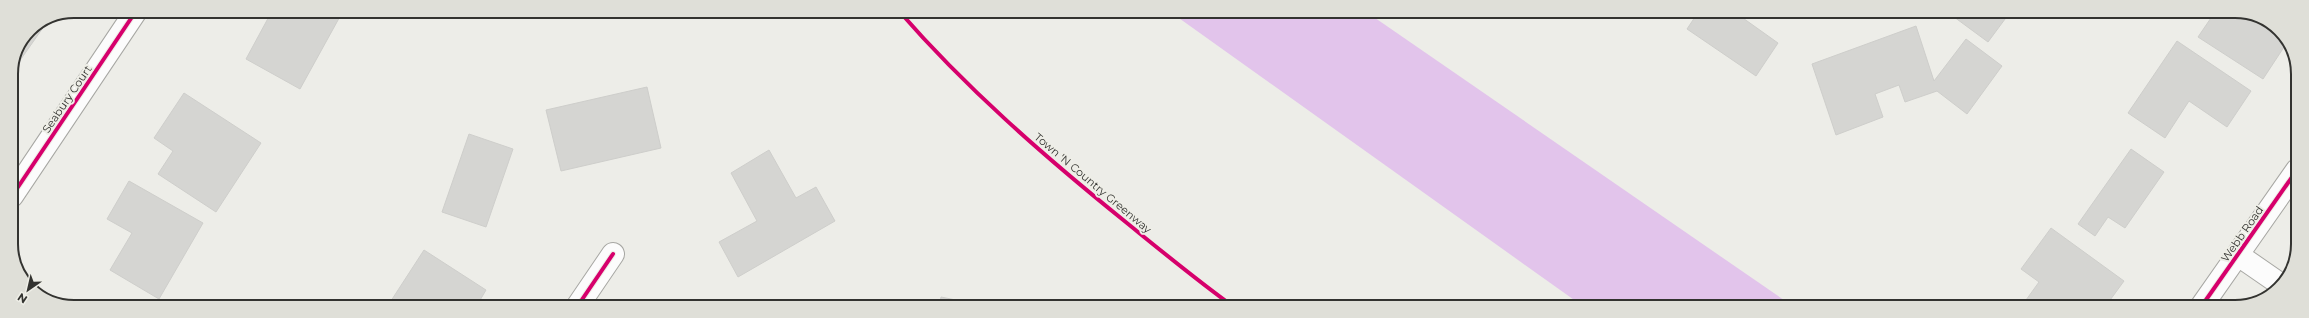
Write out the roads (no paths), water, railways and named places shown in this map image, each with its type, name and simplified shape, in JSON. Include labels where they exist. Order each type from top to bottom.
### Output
[{"type":"street","name":"Seabury Court","points":[[18,187],[131,18]]},
{"type":"street","name":"Webb Road","points":[[2206,300],[2291,179]]},
{"type":"street","points":[[582,300],[613,254]]},
{"type":"street","points":[[2238,255],[2276,282]]}]
